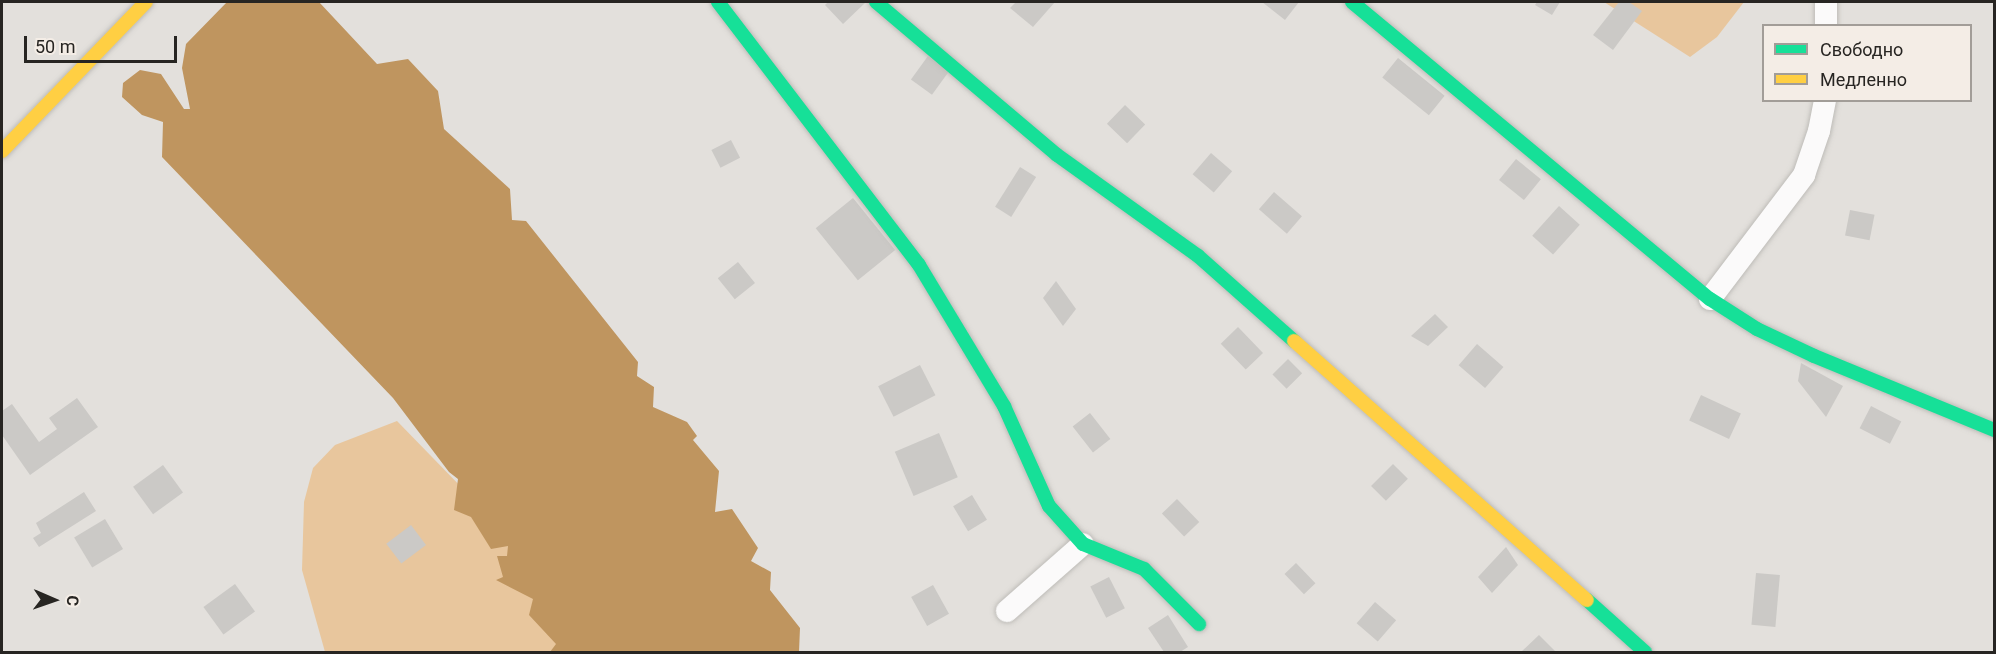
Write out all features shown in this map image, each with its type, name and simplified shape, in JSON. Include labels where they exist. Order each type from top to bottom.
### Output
[{"type":"street","points":[[2,151],[146,2]]},
{"type":"street","points":[[718,2],[919,265],[1004,406],[1049,506],[1083,544],[1144,569],[1199,624]]},
{"type":"street","points":[[876,2],[1058,155],[1198,256],[1645,652]]},
{"type":"street","points":[[1352,2],[1710,299],[1757,329],[1814,356],[1995,430]]},
{"type":"street","points":[[1826,2],[1826,24]]},
{"type":"street","points":[[1710,299],[1804,175],[1819,131],[1825,102]]},
{"type":"street","points":[[1007,611],[1083,544]]},
{"type":"shaded area","points":[[227,2],[319,2],[377,64],[408,59],[438,91],[444,129],[510,189],[512,220],[526,221],[638,362],[637,376],[654,387],[653,407],[687,422],[697,436],[693,440],[719,471],[715,512],[732,509],[758,548],[751,561],[771,572],[770,590],[800,628],[799,652],[550,652],[556,644],[529,615],[533,599],[496,580],[503,577],[497,556],[507,556],[508,546],[491,549],[471,517],[454,510],[458,479],[449,472],[393,398],[162,157],[163,122],[142,115],[122,97],[123,83],[140,70],[161,74],[184,109],[190,109],[182,68],[186,44]]},
{"type":"shaded area","points":[[1604,2],[1744,2],[1717,37],[1690,57]]},
{"type":"shaded area","points":[[397,421],[574,603],[595,652],[325,652],[302,570],[304,502],[313,468],[335,445]]},
{"type":"building","points":[[828,2],[865,3],[843,24],[825,5]]},
{"type":"building","points":[[1016,2],[1055,2],[1033,27],[1010,8]]},
{"type":"building","points":[[1262,2],[1299,2],[1285,20]]},
{"type":"building","points":[[1537,2],[1560,2],[1552,15],[1535,5]]},
{"type":"building","points":[[1619,2],[1629,2],[1642,11],[1613,50],[1593,35]]},
{"type":"building","points":[[928,56],[949,71],[932,95],[911,79]]},
{"type":"building","points":[[1398,58],[1445,96],[1429,115],[1382,77]]},
{"type":"building","points":[[1125,105],[1145,124],[1127,143],[1107,124]]},
{"type":"building","points":[[731,140],[740,158],[720,168],[711,150]]},
{"type":"building","points":[[1211,153],[1232,171],[1214,193],[1193,174]]},
{"type":"building","points":[[1516,159],[1541,179],[1524,200],[1499,180]]},
{"type":"building","points":[[1020,167],[1036,177],[1011,217],[995,207]]},
{"type":"building","points":[[1274,192],[1302,216],[1287,234],[1259,209]]},
{"type":"building","points":[[853,198],[895,250],[858,280],[816,228]]},
{"type":"building","points":[[1559,206],[1580,225],[1553,254],[1532,236]]},
{"type":"building","points":[[1850,210],[1875,215],[1870,240],[1845,236]]},
{"type":"building","points":[[738,262],[755,283],[735,299],[718,278]]},
{"type":"building","points":[[1056,281],[1076,309],[1063,326],[1043,298]]},
{"type":"building","points":[[1435,314],[1448,327],[1428,346],[1411,336]]},
{"type":"building","points":[[1238,327],[1263,353],[1246,370],[1221,344]]},
{"type":"building","points":[[1477,344],[1503,367],[1485,388],[1459,365]]},
{"type":"building","points":[[1288,359],[1302,373],[1287,389],[1272,375]]},
{"type":"building","points":[[1801,363],[1843,386],[1826,417],[1798,381]]},
{"type":"building","points":[[920,365],[935,395],[894,417],[878,386]]},
{"type":"building","points":[[1701,395],[1741,414],[1729,439],[1689,420]]},
{"type":"building","points":[[77,398],[98,427],[30,475],[2,435],[2,411],[12,404],[39,442],[57,429],[49,418]]},
{"type":"building","points":[[1871,406],[1901,421],[1890,444],[1860,428]]},
{"type":"building","points":[[1090,413],[1110,439],[1093,453],[1073,427]]},
{"type":"building","points":[[939,433],[958,477],[914,496],[895,452]]},
{"type":"building","points":[[1393,464],[1408,479],[1386,501],[1371,486]]},
{"type":"building","points":[[163,465],[183,493],[153,514],[133,487]]},
{"type":"building","points":[[84,492],[96,511],[39,547],[33,538],[41,533],[36,523]]},
{"type":"building","points":[[972,495],[987,520],[968,531],[953,506]]},
{"type":"building","points":[[1177,499],[1199,522],[1184,537],[1162,514]]},
{"type":"building","points":[[105,519],[123,549],[92,568],[74,538]]},
{"type":"building","points":[[411,525],[426,545],[401,564],[386,544]]},
{"type":"building","points":[[1506,547],[1518,565],[1492,593],[1478,577]]},
{"type":"building","points":[[1296,563],[1315,583],[1304,594],[1284,574]]},
{"type":"building","points":[[1756,573],[1780,575],[1775,627],[1751,625]]},
{"type":"building","points":[[1109,577],[1125,608],[1106,618],[1090,587]]},
{"type":"building","points":[[235,584],[255,612],[223,634],[203,607]]},
{"type":"building","points":[[933,585],[949,614],[927,626],[911,597]]},
{"type":"building","points":[[1375,602],[1396,620],[1378,642],[1357,623]]},
{"type":"building","points":[[1168,615],[1188,647],[1180,652],[1164,652],[1148,628]]},
{"type":"building","points":[[1539,635],[1556,652],[1521,652]]},
{"type":"traffic: fast","points":[[718,2],[919,265],[1004,406],[1049,506],[1083,544],[1144,569],[1199,624]]},
{"type":"traffic: fast","points":[[876,2],[1057,155],[1198,256],[1294,341]]},
{"type":"traffic: fast","points":[[1352,2],[1710,299],[1757,329],[1814,356],[1994,430]]},
{"type":"traffic: fast","points":[[1587,600],[1645,652]]},
{"type":"traffic: slow","points":[[2,151],[146,2]]},
{"type":"traffic: slow","points":[[1294,341],[1587,600]]}]
